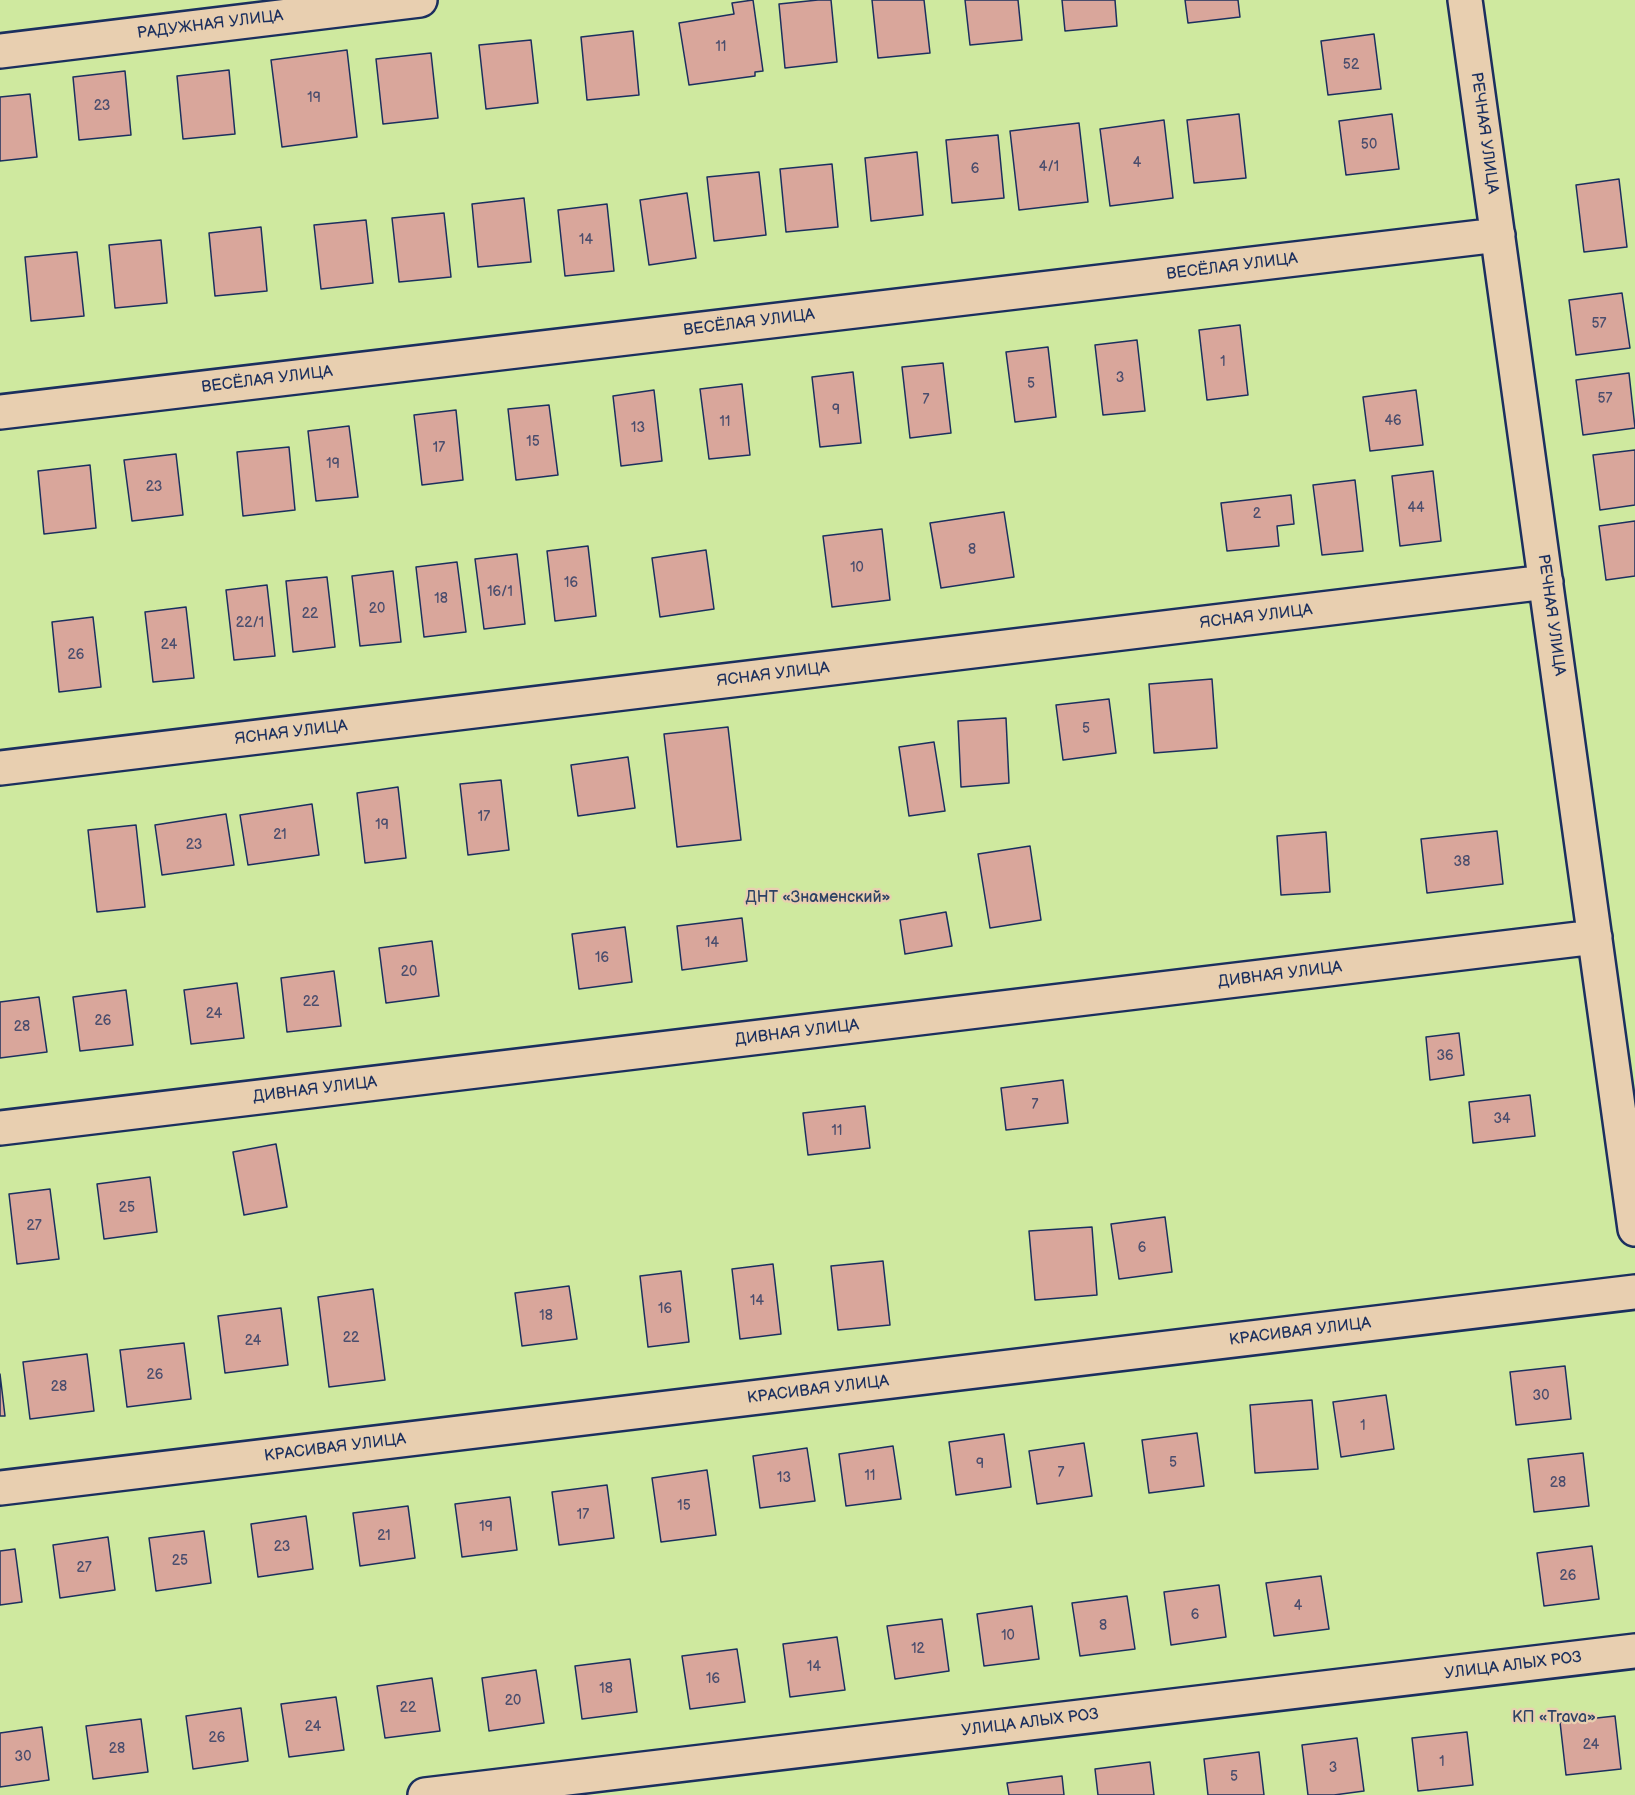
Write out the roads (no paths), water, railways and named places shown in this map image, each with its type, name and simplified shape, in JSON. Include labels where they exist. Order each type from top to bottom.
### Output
[{"type":"street","name":"РАДУЖНАЯ УЛИЦА","points":[[0,51],[420,0]]},
{"type":"street","name":"РЕЧНАЯ УЛИЦА","points":[[1465,0],[1635,1229]]},
{"type":"street","name":"ВЕСЁЛАЯ УЛИЦА","points":[[0,412],[1498,235]]},
{"type":"street","name":"ЯСНАЯ УЛИЦА","points":[[0,768],[1546,582]]},
{"type":"street","name":"ДИВНАЯ УЛИЦА","points":[[0,1128],[1595,937]]},
{"type":"street","name":"КРАСИВАЯ УЛИЦА","points":[[0,1488],[1635,1292]]},
{"type":"street","name":"УЛИЦА АЛЫХ РОЗ","points":[[425,1795],[1635,1651]]},
{"type":"park label","name":"ДНТ «Знаменский»","points":[[818,898]]},
{"type":"park label","name":"КП «Trava»","points":[[1554,1718]]}]
